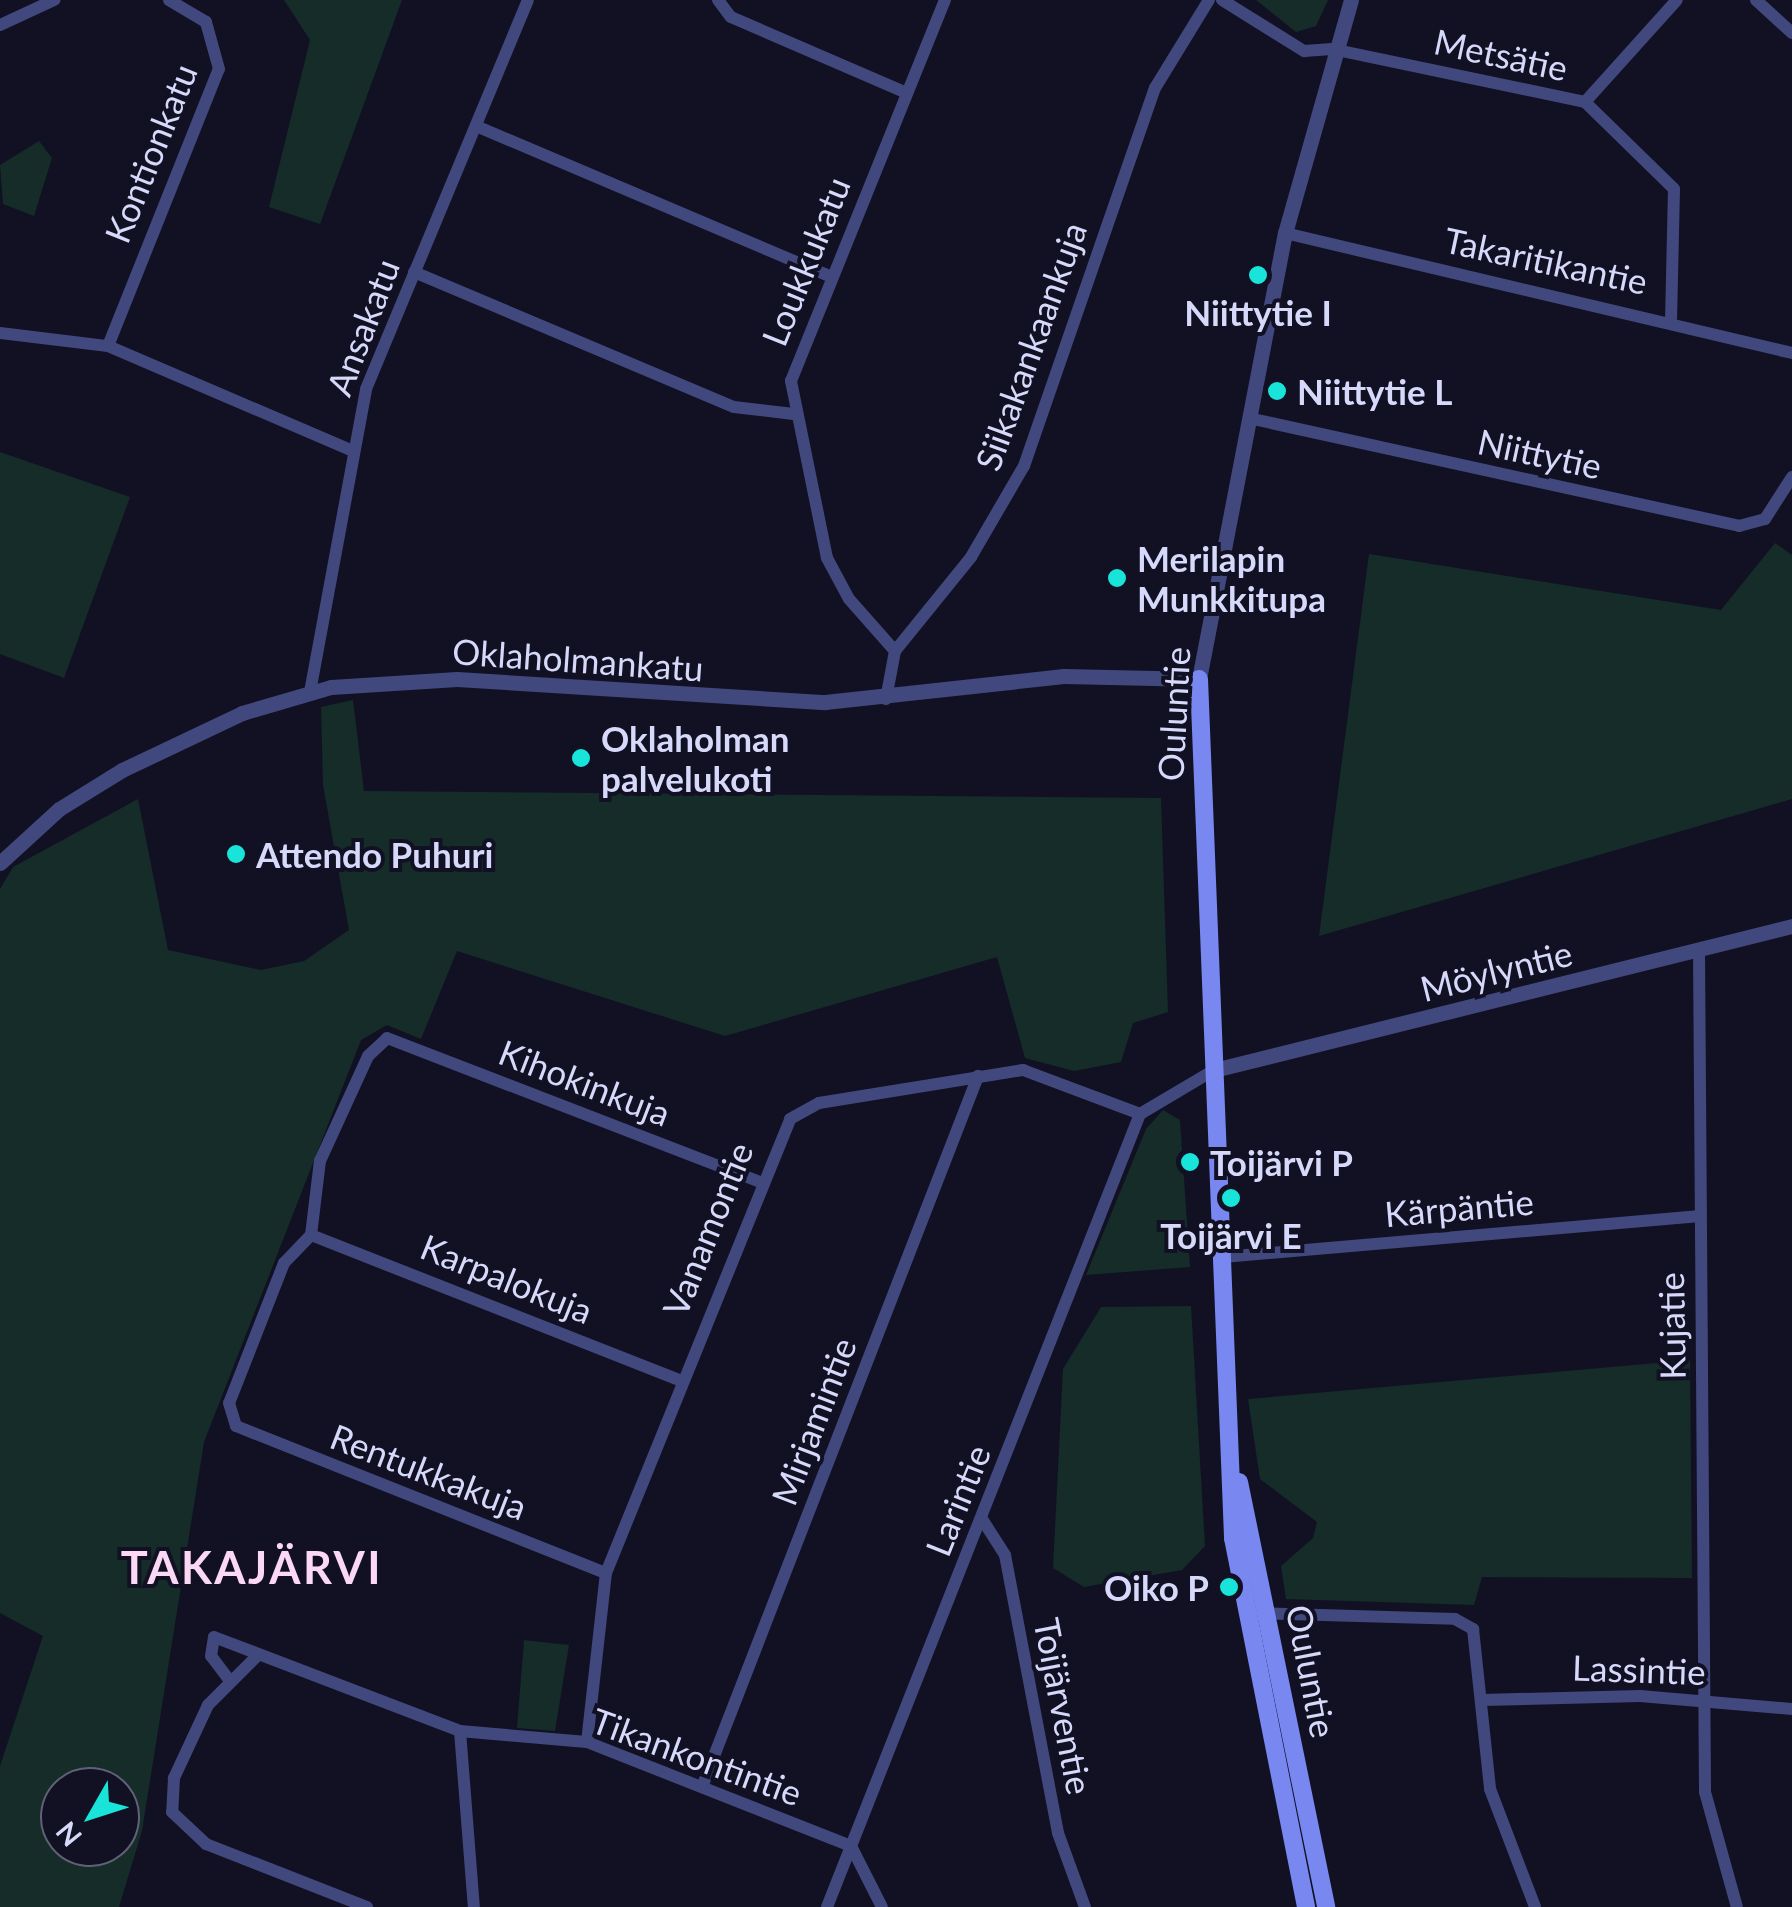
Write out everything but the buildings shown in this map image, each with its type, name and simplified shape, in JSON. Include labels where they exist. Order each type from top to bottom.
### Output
[{"type":"main road","name":"Ouluntie","points":[[1199,679],[1230,1448],[1246,1614],[1306,1907]]},
{"type":"main road","name":"Ouluntie","points":[[1230,1448],[1268,1612],[1326,1907]]},
{"type":"street","points":[[0,24],[54,0]]},
{"type":"street","name":"Kontionkatu","points":[[108,346],[220,69],[206,22],[169,0]]},
{"type":"street","name":"Ansakatu","points":[[310,692],[352,450],[414,272],[528,0]]},
{"type":"street","points":[[718,0],[732,18],[904,92]]},
{"type":"street","name":"Loukkukatu","points":[[895,650],[849,599],[827,558],[794,414],[793,367],[827,275],[945,0]]},
{"type":"street","name":"Siikakankaankuja","points":[[886,698],[895,650],[971,557],[1024,466],[1149,102],[1176,41],[1209,0]]},
{"type":"street","name":"Metsätie","points":[[1222,0],[1292,47],[1332,49],[1585,102],[1674,189],[1671,318]]},
{"type":"street","name":"Ouluntie","points":[[1199,679],[1253,419],[1285,233],[1332,49],[1351,0]]},
{"type":"street","points":[[1585,102],[1677,0]]},
{"type":"street","points":[[1756,0],[1792,33]]},
{"type":"street","points":[[476,126],[827,275]]},
{"type":"street","name":"Takaritikantie","points":[[1285,233],[1671,318],[1792,353]]},
{"type":"street","points":[[414,272],[734,407],[794,414]]},
{"type":"street","points":[[0,333],[108,346],[352,450]]},
{"type":"street","name":"Niittytie","points":[[1253,419],[1739,526],[1765,519],[1792,477]]},
{"type":"street","name":"Oklaholmankatu","points":[[0,863],[59,809],[122,770],[310,692],[457,679],[701,698],[886,698],[1064,676],[1199,679]]},
{"type":"street","name":"Möylyntie","points":[[1214,1070],[1792,926]]},
{"type":"street","name":"Kujatie","points":[[1699,951],[1705,1792],[1738,1907]]},
{"type":"street","name":"Kihokinkuja","points":[[311,1235],[320,1161],[368,1056],[388,1038],[760,1182]]},
{"type":"street","points":[[1140,1114],[1214,1070]]},
{"type":"street","name":"Vanamontie","points":[[586,1742],[606,1573],[777,1133],[803,1109],[978,1076],[1048,1074],[1140,1114]]},
{"type":"street","name":"Mirjamintie","points":[[702,1787],[978,1076]]},
{"type":"street","name":"Larintie","points":[[827,1907],[1140,1114]]},
{"type":"street","name":"Kärpäntie","points":[[1223,1257],[1700,1216]]},
{"type":"street","name":"Karpalokuja","points":[[311,1235],[680,1380]]},
{"type":"street","name":"Rentukkakuja","points":[[311,1235],[284,1263],[231,1398],[233,1421],[606,1573]]},
{"type":"street","name":"Toijärventie","points":[[982,1519],[1005,1555],[1058,1833],[1084,1907]]},
{"type":"street","points":[[1246,1614],[1455,1619],[1473,1629],[1484,1700],[1490,1789],[1536,1907]]},
{"type":"street","name":"Tikankontintie","points":[[230,1681],[211,1656],[214,1637],[460,1731],[586,1742],[850,1846]]},
{"type":"street","points":[[258,1655],[208,1705],[174,1778],[171,1807],[182,1828],[367,1907]]},
{"type":"street","name":"Lassintie","points":[[1484,1700],[1707,1700],[1792,1708]]},
{"type":"street","points":[[460,1731],[474,1907]]},
{"type":"street","points":[[850,1846],[882,1907]]},
{"type":"green space","points":[[284,0],[402,0],[320,224],[269,207],[310,40]]},
{"type":"green space","points":[[1256,0],[1328,0],[1316,26],[1296,32]]},
{"type":"green space","points":[[39,141],[52,158],[34,216],[3,204],[0,165]]},
{"type":"green space","points":[[0,452],[130,497],[64,678],[0,654]]},
{"type":"green space","points":[[1775,543],[1792,555],[1792,799],[1319,936],[1369,554],[1721,610]]},
{"type":"green space","points":[[353,700],[364,791],[1161,798],[1168,1012],[1133,1023],[1121,1062],[1074,1071],[1025,1058],[997,957],[725,1036],[457,951],[421,1039],[387,1025],[361,1040],[204,1442],[140,1838],[140,1767],[40,1767],[40,1867],[131,1867],[119,1907],[0,1907],[0,1766],[43,1636],[0,1613],[0,889],[13,867],[138,799],[168,950],[261,970],[304,961],[349,930],[323,785],[321,707]]},
{"type":"green space","points":[[1163,1110],[1180,1120],[1190,1267],[1086,1275],[1146,1129]]},
{"type":"green space","points":[[1191,1306],[1205,1546],[1182,1570],[1084,1587],[1053,1568],[1063,1369],[1101,1307]]},
{"type":"green space","points":[[1690,1360],[1692,1578],[1482,1577],[1474,1605],[1286,1599],[1281,1566],[1313,1538],[1317,1522],[1260,1479],[1248,1399]]},
{"type":"green space","points":[[524,1640],[569,1645],[555,1731],[517,1728]]},
{"type":"place","name":"Niittytie I","points":[[1258,275]]},
{"type":"place","name":"Niittytie L","points":[[1277,391]]},
{"type":"place","name":"Merilapin Munkkitupa","points":[[1117,578]]},
{"type":"place","name":"Oklaholman palvelukoti","points":[[581,758]]},
{"type":"place","name":"Attendo Puhuri","points":[[236,854]]},
{"type":"place","name":"Toijärvi P","points":[[1190,1162]]},
{"type":"place","name":"Toijärvi E","points":[[1231,1198]]},
{"type":"place","name":"Oiko P","points":[[1229,1587]]},
{"type":"district","name":"TAKAJÄRVI","points":[[252,1568]]}]
